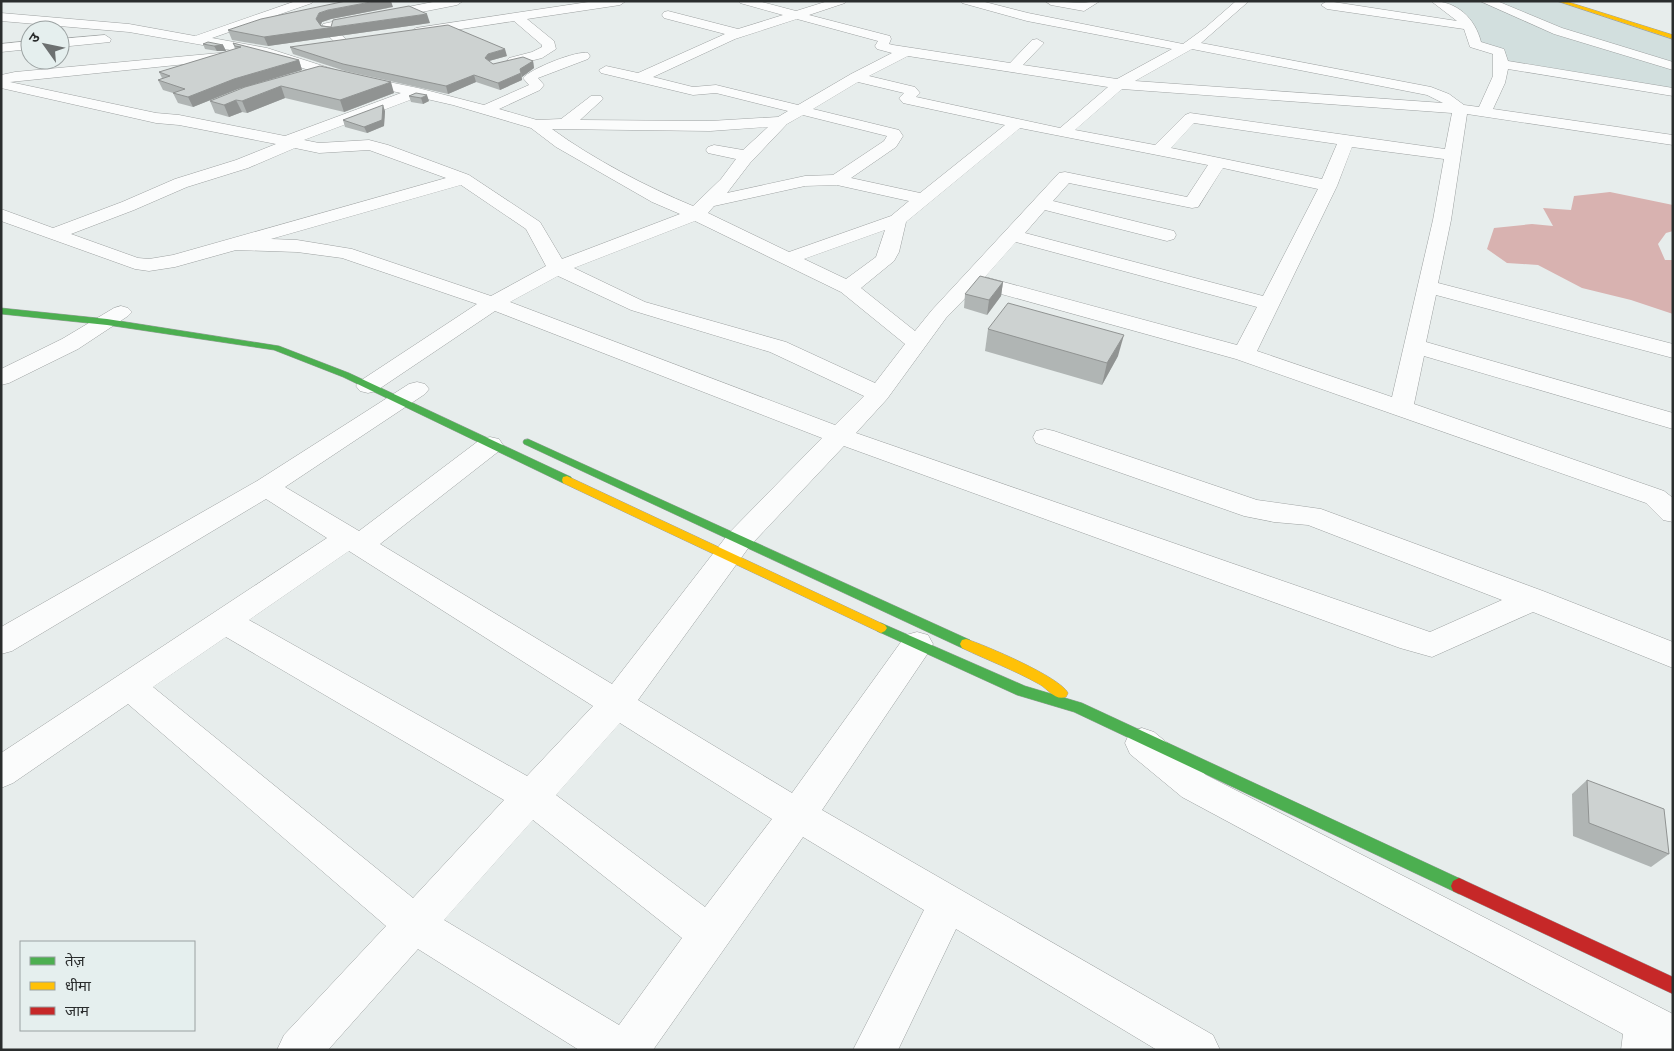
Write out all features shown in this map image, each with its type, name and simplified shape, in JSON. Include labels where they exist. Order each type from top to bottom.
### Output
[{"type":"street","points":[[103,69],[308,1]]},
{"type":"street","points":[[324,44],[347,41],[327,29],[327,27],[457,1]]},
{"type":"street","points":[[406,33],[620,1]]},
{"type":"street","points":[[744,1],[885,39],[882,46],[905,52],[1119,84],[1460,109],[1673,140]]},
{"type":"street","points":[[640,78],[698,49],[737,34],[841,1]]},
{"type":"street","points":[[966,1],[1027,17],[1431,92],[1444,97],[1460,109]]},
{"type":"street","points":[[1051,1],[1084,7],[1094,1]]},
{"type":"street","points":[[1063,132],[1119,84],[1187,46],[1209,31],[1243,1]]},
{"type":"street","points":[[1437,1],[1473,22]]},
{"type":"street","points":[[1486,1],[1558,31],[1673,66]]},
{"type":"street","points":[[1559,1],[1673,37]]},
{"type":"street","points":[[1574,1],[1673,32]]},
{"type":"street","points":[[1327,5],[1473,22]]},
{"type":"street","points":[[668,15],[737,34]]},
{"type":"street","points":[[1,17],[129,28],[267,52],[313,74],[418,92],[536,125],[710,126],[782,121]]},
{"type":"street","points":[[504,63],[537,55],[549,49],[550,44],[517,17]]},
{"type":"street","points":[[1473,22],[1474,44],[1498,52],[1502,64],[1500,77],[1484,113]]},
{"type":"street","points":[[1504,22],[1558,31]]},
{"type":"street","points":[[70,42],[158,34]]},
{"type":"street","points":[[70,52],[96,40]]},
{"type":"street","points":[[1013,68],[1037,43]]},
{"type":"street","points":[[1,48],[20,46]]},
{"type":"street","points":[[6,80],[295,48]]},
{"type":"street","points":[[702,208],[727,183],[747,156],[782,121],[905,52]]},
{"type":"street","points":[[484,110],[535,87],[537,85],[530,78],[537,73],[582,56]]},
{"type":"street","points":[[1502,64],[1673,92]]},
{"type":"street","points":[[6,80],[28,70]]},
{"type":"street","points":[[606,70],[693,91],[716,89],[885,130],[896,136],[890,144],[837,180]]},
{"type":"street","points":[[856,78],[910,90],[912,93],[906,98],[908,100],[1219,162],[1328,186]]},
{"type":"street","points":[[6,80],[156,118],[179,120],[288,143],[319,148],[370,145],[382,148],[464,180],[532,226],[557,268],[638,306],[778,347],[878,394]]},
{"type":"street","points":[[1159,151],[1190,118],[1198,90]]},
{"type":"street","points":[[54,234],[128,206],[181,183],[242,164],[288,143],[418,92]]},
{"type":"street","points":[[565,124],[596,99]]},
{"type":"street","points":[[1401,408],[1442,220],[1460,109]]},
{"type":"street","points":[[179,120],[204,110]]},
{"type":"street","points":[[1190,118],[1453,155]]},
{"type":"street","points":[[789,258],[897,220],[1017,123]]},
{"type":"street","points":[[536,125],[562,144],[658,198],[702,208],[789,258],[848,288],[917,343]]},
{"type":"street","points":[[1244,354],[1328,186],[1346,141]]},
{"type":"street","points":[[714,150],[747,156]]},
{"type":"street","points":[[1167,236],[1219,162]]},
{"type":"street","points":[[299,1050],[617,703],[733,548],[878,394],[940,314],[1014,236],[1064,179],[1070,177],[1167,236],[1269,304]]},
{"type":"street","points":[[1,214],[15,221],[135,263],[149,266],[175,261],[464,180]]},
{"type":"street","points":[[368,386],[376,370],[557,268],[702,208],[798,182],[837,180],[923,199]]},
{"type":"street","points":[[1042,204],[1167,236]]},
{"type":"street","points":[[848,288],[884,261],[889,252],[897,220]]},
{"type":"street","points":[[1014,236],[1167,236]]},
{"type":"street","points":[[235,244],[297,246],[345,254],[493,303],[838,435],[1392,633],[1432,645],[1532,599]]},
{"type":"street","points":[[972,280],[1244,354],[1654,497],[1673,513]]},
{"type":"street","points":[[1428,287],[1673,351]]},
{"type":"street","points":[[47,304],[120,316],[276,348],[322,365],[368,386],[414,394]]},
{"type":"street","points":[[1,310],[120,316]]},
{"type":"street","points":[[1,378],[70,344],[120,316]]},
{"type":"street","points":[[247,331],[285,339]]},
{"type":"street","points":[[1415,346],[1673,420]]},
{"type":"street","points":[[376,370],[490,445],[1046,680],[1077,708]]},
{"type":"street","points":[[1,642],[266,487],[414,394]]},
{"type":"street","points":[[516,436],[916,644],[1022,691],[1077,708],[1673,986]]},
{"type":"street","points":[[1045,437],[1254,509],[1274,513],[1311,516],[1673,654]]},
{"type":"street","points":[[1,772],[224,621],[354,541],[490,445]]},
{"type":"street","points":[[266,487],[798,814],[1198,1050]]},
{"type":"street","points":[[224,621],[531,796],[709,934]]},
{"type":"street","points":[[627,1050],[709,934],[798,814],[916,644]]},
{"type":"street","points":[[129,686],[414,924],[619,1050]]},
{"type":"street","points":[[1127,731],[1194,786],[1654,1036]]},
{"type":"street","points":[[875,1050],[948,903]]},
{"type":"shaded area","points":[[1437,1],[1559,1],[1673,37],[1673,92],[1502,64],[1498,52],[1480,46],[1458,14]]},
{"type":"shaded area","points":[[1610,192],[1673,205],[1673,231],[1666,233],[1658,244],[1665,260],[1673,260],[1673,314],[1631,300],[1582,288],[1538,265],[1507,263],[1487,249],[1494,228],[1532,224],[1553,226],[1543,208],[1571,210],[1574,196]]},
{"type":"building","points":[[346,1],[376,1],[319,13],[316,19],[321,26],[331,27],[333,20],[409,6],[427,14],[264,37],[228,30],[261,19]]},
{"type":"building","points":[[448,25],[505,49],[488,54],[485,58],[493,64],[523,57],[533,61],[520,69],[521,73],[498,83],[474,75],[446,86],[343,64],[290,47]]},
{"type":"building","points":[[208,42],[223,45],[203,44]]},
{"type":"building","points":[[233,43],[299,60],[234,79],[188,97],[173,93],[185,89],[158,80],[170,76],[159,72],[241,47],[235,46]]},
{"type":"building","points":[[320,66],[391,82],[340,100],[281,86],[242,101],[236,100],[224,105],[210,101],[245,87]]},
{"type":"building","points":[[416,93],[427,95],[421,98],[409,96]]},
{"type":"building","points":[[383,105],[382,120],[364,127],[343,120]]},
{"type":"building","points":[[980,276],[1003,282],[989,300],[965,294]]},
{"type":"building","points":[[1008,303],[1124,335],[1107,363],[988,329]]},
{"type":"building","points":[[1587,780],[1664,809],[1669,854],[1589,823]]},
{"type":"traffic: fast","points":[[1,311],[107,322],[276,348],[346,375],[567,480]]},
{"type":"traffic: fast","points":[[528,442],[966,644]]},
{"type":"traffic: fast","points":[[881,628],[1022,691],[1077,707],[1459,886]]},
{"type":"traffic: slow","points":[[1559,1],[1673,37]]},
{"type":"traffic: slow","points":[[567,480],[881,628]]},
{"type":"traffic: slow","points":[[966,644],[1046,681],[1061,693]]},
{"type":"traffic: jam","points":[[1459,886],[1673,986]]}]
